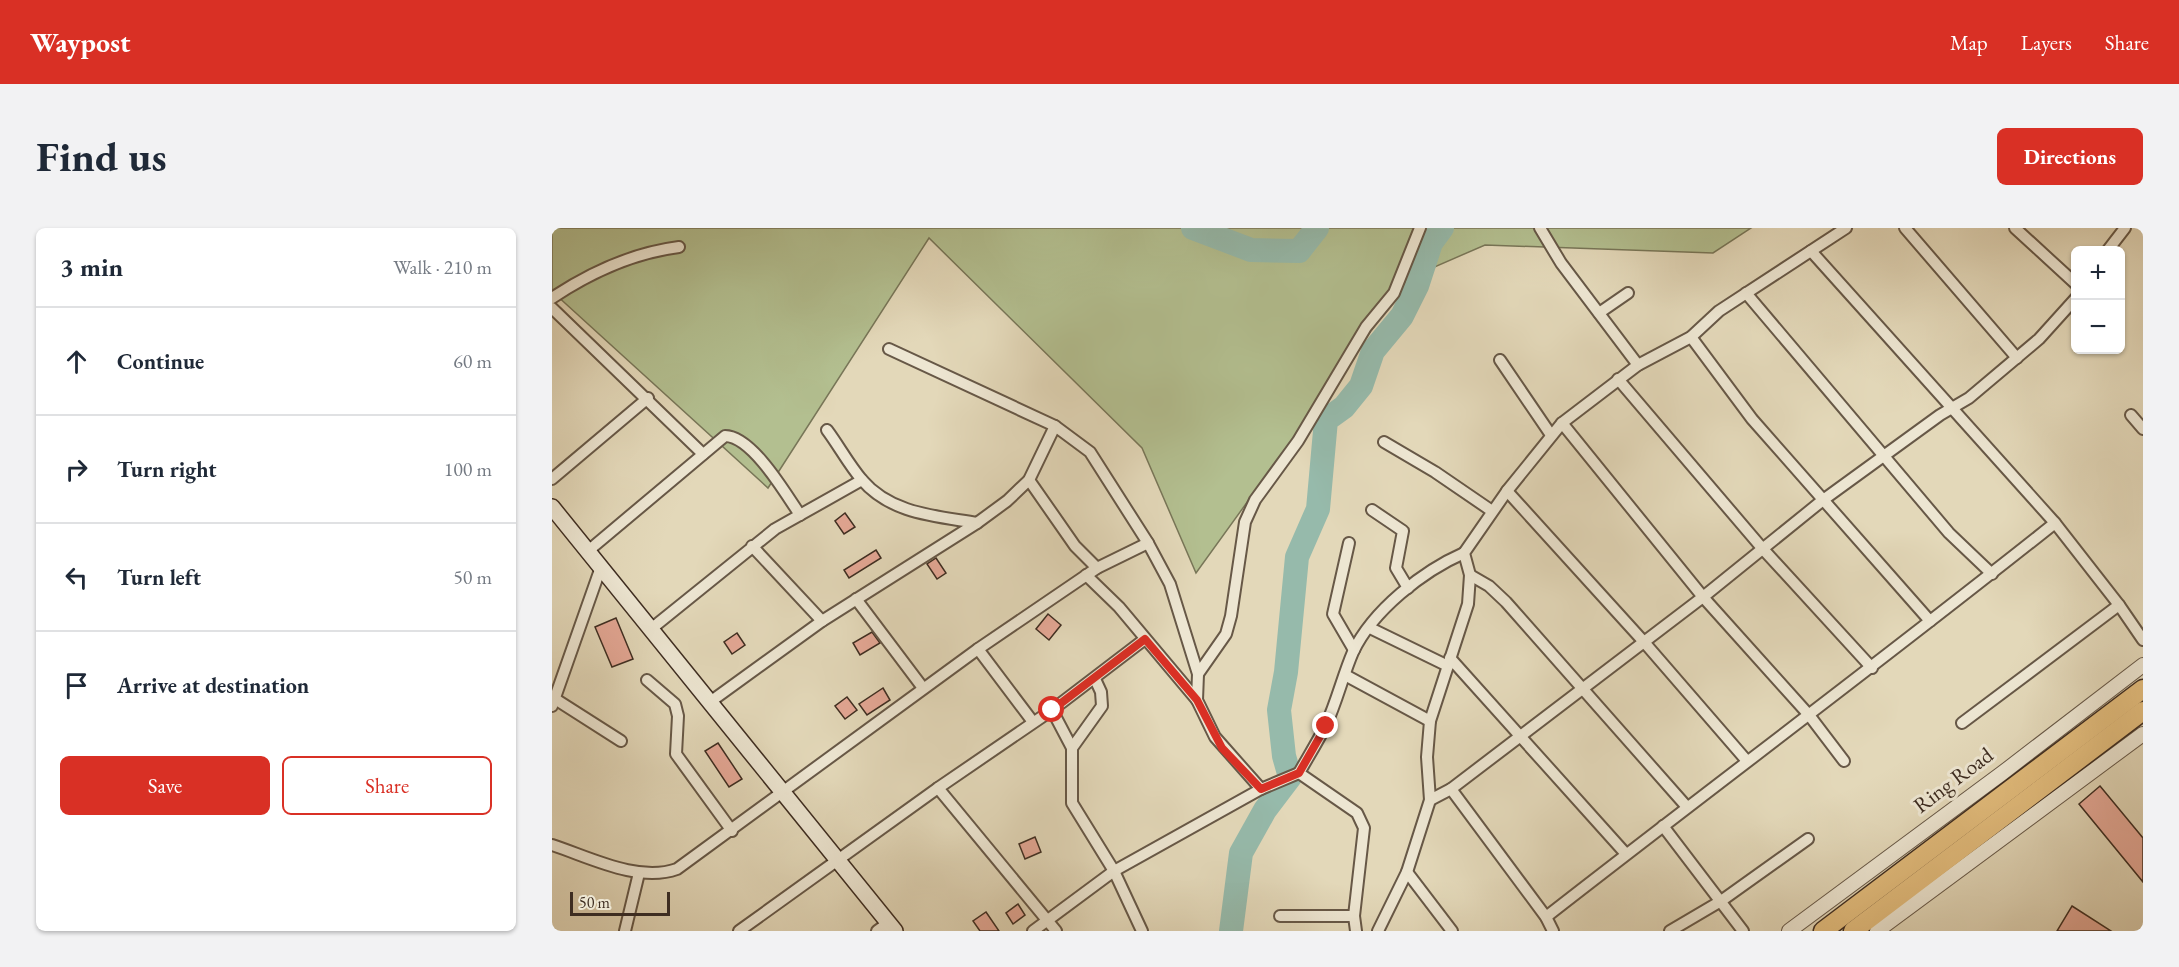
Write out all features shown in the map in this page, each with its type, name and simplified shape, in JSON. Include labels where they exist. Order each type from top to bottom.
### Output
[{"type":"highway","name":"Ring Road","points":[[1823,931],[2143,689]]},
{"type":"highway","points":[[1853,931],[2143,711]]},
{"type":"main road","points":[[552,507],[839,861],[887,928]]},
{"type":"street","points":[[1198,674],[1226,634],[1231,616],[1245,522],[1255,500],[1298,441],[1366,327],[1394,293],[1419,228]]},
{"type":"street","points":[[1540,228],[1561,263],[1638,365]]},
{"type":"street","points":[[1033,931],[1114,871],[1261,789],[1296,774],[1326,726],[1354,650],[1370,628],[1408,588],[1444,562],[1464,553],[1507,491],[1562,423],[1638,365],[1691,337],[1719,312],[1845,228]]},
{"type":"street","points":[[1905,228],[2017,358]]},
{"type":"street","points":[[2015,228],[2071,279]]},
{"type":"street","points":[[2112,245],[2125,228]]},
{"type":"street","points":[[552,298],[620,261],[651,250],[679,247]]},
{"type":"street","points":[[1811,251],[2055,524],[2119,604],[2143,640]]},
{"type":"street","points":[[1599,313],[1628,293]]},
{"type":"street","points":[[1746,293],[1949,533],[1992,573]]},
{"type":"street","points":[[1430,800],[1451,789],[1523,736],[1703,597],[1823,500],[1940,415],[1953,409],[2039,339],[2074,300]]},
{"type":"street","points":[[552,308],[648,398],[703,454]]},
{"type":"street","points":[[1691,337],[1752,419],[1930,621]]},
{"type":"street","points":[[889,350],[1055,426],[1090,452],[1148,543],[1170,584],[1198,674],[1197,700]]},
{"type":"street","points":[[1500,360],[1551,435]]},
{"type":"street","points":[[1617,380],[1762,548],[1872,668]]},
{"type":"street","points":[[552,478],[648,398]]},
{"type":"street","points":[[2131,415],[2143,429]]},
{"type":"street","points":[[1562,423],[1703,597],[1809,715],[1844,761]]},
{"type":"street","points":[[710,702],[822,621],[977,523],[1007,501],[1029,480],[1055,426]]},
{"type":"street","points":[[827,430],[862,480],[880,496],[906,510],[977,523]]},
{"type":"street","points":[[588,551],[725,436],[733,436],[741,441],[769,471],[800,515]]},
{"type":"street","points":[[1384,442],[1435,472],[1492,511]]},
{"type":"street","points":[[651,629],[752,546],[800,515],[862,480]]},
{"type":"street","points":[[1029,480],[1075,546],[1097,568]]},
{"type":"street","points":[[1507,491],[1644,642],[1747,761]]},
{"type":"street","points":[[1372,510],[1402,531],[1396,568],[1408,588]]},
{"type":"street","points":[[1546,917],[1686,807],[1872,668],[2055,524]]},
{"type":"street","points":[[552,845],[639,873],[665,873],[676,868],[732,831],[978,649],[1097,568],[1148,543]]},
{"type":"street","points":[[1349,543],[1333,614],[1354,650]]},
{"type":"street","points":[[752,546],[822,621]]},
{"type":"street","points":[[1378,931],[1407,872],[1430,800],[1427,758],[1430,720],[1468,604],[1470,575],[1464,553]]},
{"type":"street","points":[[601,567],[553,700],[621,741]]},
{"type":"street","points":[[1086,575],[1119,607],[1197,700],[1215,737],[1261,789]]},
{"type":"street","points":[[1470,575],[1489,586],[1506,602],[1686,807]]},
{"type":"street","points":[[856,599],[923,688]]},
{"type":"street","points":[[1962,723],[2119,604]]},
{"type":"street","points":[[1370,628],[1449,662],[1523,736],[1626,854]]},
{"type":"street","points":[[739,931],[938,788],[1052,710],[1145,639]]},
{"type":"street","points":[[978,649],[1033,722]]},
{"type":"street","name":"Ring Road","points":[[1789,931],[2001,774],[2143,665]]},
{"type":"street","points":[[1345,675],[1430,720]]},
{"type":"street","points":[[1072,748],[1102,706],[1101,692],[1095,679]]},
{"type":"street","points":[[647,680],[675,704],[678,716],[676,754],[732,831]]},
{"type":"street","points":[[1052,710],[1072,748],[1072,803],[1114,871],[1142,931]]},
{"type":"street","points":[[1877,931],[2143,734]]},
{"type":"street","points":[[1296,774],[1357,813],[1362,820],[1364,828],[1354,916],[1356,931]]},
{"type":"street","points":[[938,788],[1056,931]]},
{"type":"street","points":[[1451,789],[1546,917],[1553,931]]},
{"type":"street","points":[[1663,826],[1743,931]]},
{"type":"street","points":[[1670,931],[1721,901],[1808,840]]},
{"type":"street","points":[[1407,872],[1452,931]]},
{"type":"street","points":[[625,931],[639,873]]},
{"type":"street","points":[[1280,916],[1354,916]]},
{"type":"green space","points":[[552,228],[1751,228],[1713,253],[1485,245],[1409,278],[1196,573],[1142,448],[929,238],[768,488],[555,294],[552,297]]},
{"type":"building","points":[[845,513],[855,527],[844,534],[835,521]]},
{"type":"building","points":[[876,550],[881,558],[849,578],[844,570]]},
{"type":"building","points":[[936,558],[946,573],[937,579],[927,564]]},
{"type":"building","points":[[1048,614],[1061,625],[1049,640],[1036,629]]},
{"type":"building","points":[[616,618],[633,659],[612,667],[595,627]]},
{"type":"building","points":[[872,632],[880,643],[860,655],[853,643]]},
{"type":"building","points":[[737,633],[745,645],[732,654],[724,642]]},
{"type":"building","points":[[883,688],[890,700],[867,715],[859,704]]},
{"type":"building","points":[[847,697],[857,710],[845,719],[835,706]]},
{"type":"building","points":[[718,743],[742,779],[729,787],[705,751]]},
{"type":"building","points":[[2100,786],[2143,838],[2143,882],[2079,804]]},
{"type":"building","points":[[1035,837],[1041,852],[1025,859],[1019,844]]},
{"type":"building","points":[[1018,904],[1025,915],[1013,924],[1006,913]]},
{"type":"building","points":[[2072,906],[2111,931],[2057,931]]},
{"type":"building","points":[[986,912],[999,931],[980,931],[973,921]]},
{"type":"waterway","points":[[1193,228],[1251,250],[1299,251],[1317,228]]},
{"type":"waterway","points":[[1231,931],[1241,853],[1265,810],[1290,777],[1284,756],[1279,710],[1286,672],[1297,557],[1318,509],[1326,420],[1344,407],[1361,386],[1373,351],[1402,316],[1417,286],[1431,243],[1442,228]]},
{"type":"route","points":[[1052,710],[1145,639],[1197,700],[1222,748],[1261,789],[1280,779],[1299,773],[1326,726]]}]
